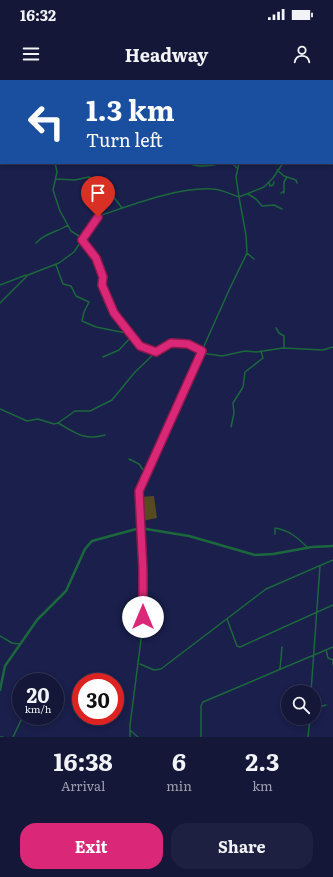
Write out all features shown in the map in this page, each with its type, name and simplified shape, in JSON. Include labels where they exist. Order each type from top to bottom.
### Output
[{"type":"street","points":[[55,164],[57,172],[53,190],[60,211],[73,233],[82,240],[96,258],[103,277],[102,285],[114,313],[142,347],[156,352]]},
{"type":"street","points":[[190,164],[193,166],[210,167],[219,164]]},
{"type":"street","points":[[233,164],[237,168]]},
{"type":"street","points":[[130,737],[140,664],[142,632],[143,571],[138,494],[246,255],[246,235],[239,197],[237,168],[239,164]]},
{"type":"street","points":[[0,285],[56,265],[74,252],[98,217],[152,198],[205,189],[218,190],[239,197],[269,183],[282,164]]},
{"type":"street","points":[[277,170],[287,177],[296,180],[297,183]]},
{"type":"street","points":[[56,179],[75,180],[89,177],[106,187],[122,208]]},
{"type":"street","points":[[281,193],[284,192],[287,177]]},
{"type":"street","points":[[269,183],[270,186],[273,185],[274,182]]},
{"type":"street","points":[[248,194],[256,199],[262,206],[274,205],[282,209]]},
{"type":"street","points":[[36,243],[40,238],[52,232],[60,231],[68,225]]},
{"type":"street","points":[[246,255],[248,254],[254,259]]},
{"type":"street","points":[[56,265],[63,284],[71,286],[76,296],[89,302],[84,312],[82,321],[96,327],[131,335]]},
{"type":"street","points":[[0,303],[28,275]]},
{"type":"street","points":[[276,328],[279,333],[284,336],[284,348]]},
{"type":"street","points":[[103,357],[119,350],[131,335]]},
{"type":"street","points":[[0,409],[27,420],[38,419],[54,424],[58,423],[73,412],[90,411],[112,400],[135,372],[156,352],[171,343],[188,344],[202,351]]},
{"type":"street","points":[[201,353],[222,356],[245,351],[261,351],[284,348],[322,350],[333,347]]},
{"type":"street","points":[[231,427],[234,413],[233,403],[243,387],[245,372],[263,358],[261,351]]},
{"type":"street","points":[[58,423],[81,436],[96,438],[105,435]]},
{"type":"street","points":[[129,459],[139,464],[146,474]]},
{"type":"street","points":[[0,690],[5,666],[40,616],[66,591],[88,544],[98,539],[140,528],[189,536],[255,555],[333,546]]},
{"type":"street","points":[[275,534],[274,528],[281,529],[296,536],[308,548]]},
{"type":"street","points":[[140,664],[154,670],[160,669],[271,586],[333,560]]},
{"type":"street","points":[[312,685],[320,565]]},
{"type":"street","points":[[227,619],[237,646],[240,647],[333,605]]},
{"type":"street","points":[[0,636],[12,643],[20,644]]},
{"type":"street","points":[[201,737],[201,704],[333,647]]},
{"type":"street","points":[[280,669],[282,648]]},
{"type":"street","points":[[326,650],[328,658],[332,660],[333,665]]},
{"type":"street","points":[[321,707],[326,706]]},
{"type":"street","points":[[13,737],[19,725]]},
{"type":"street","points":[[308,737],[309,725]]},
{"type":"street","points":[[131,732],[138,737]]},
{"type":"shaded area","points":[[154,496],[157,518],[142,521],[140,497]]},
{"type":"route","points":[[98,217],[88,234],[82,240],[96,258],[103,277],[102,285],[106,291],[106,296],[112,305],[114,313],[142,347],[157,352],[166,344],[183,343],[202,351],[139,491],[138,497],[143,571],[143,617]]}]
